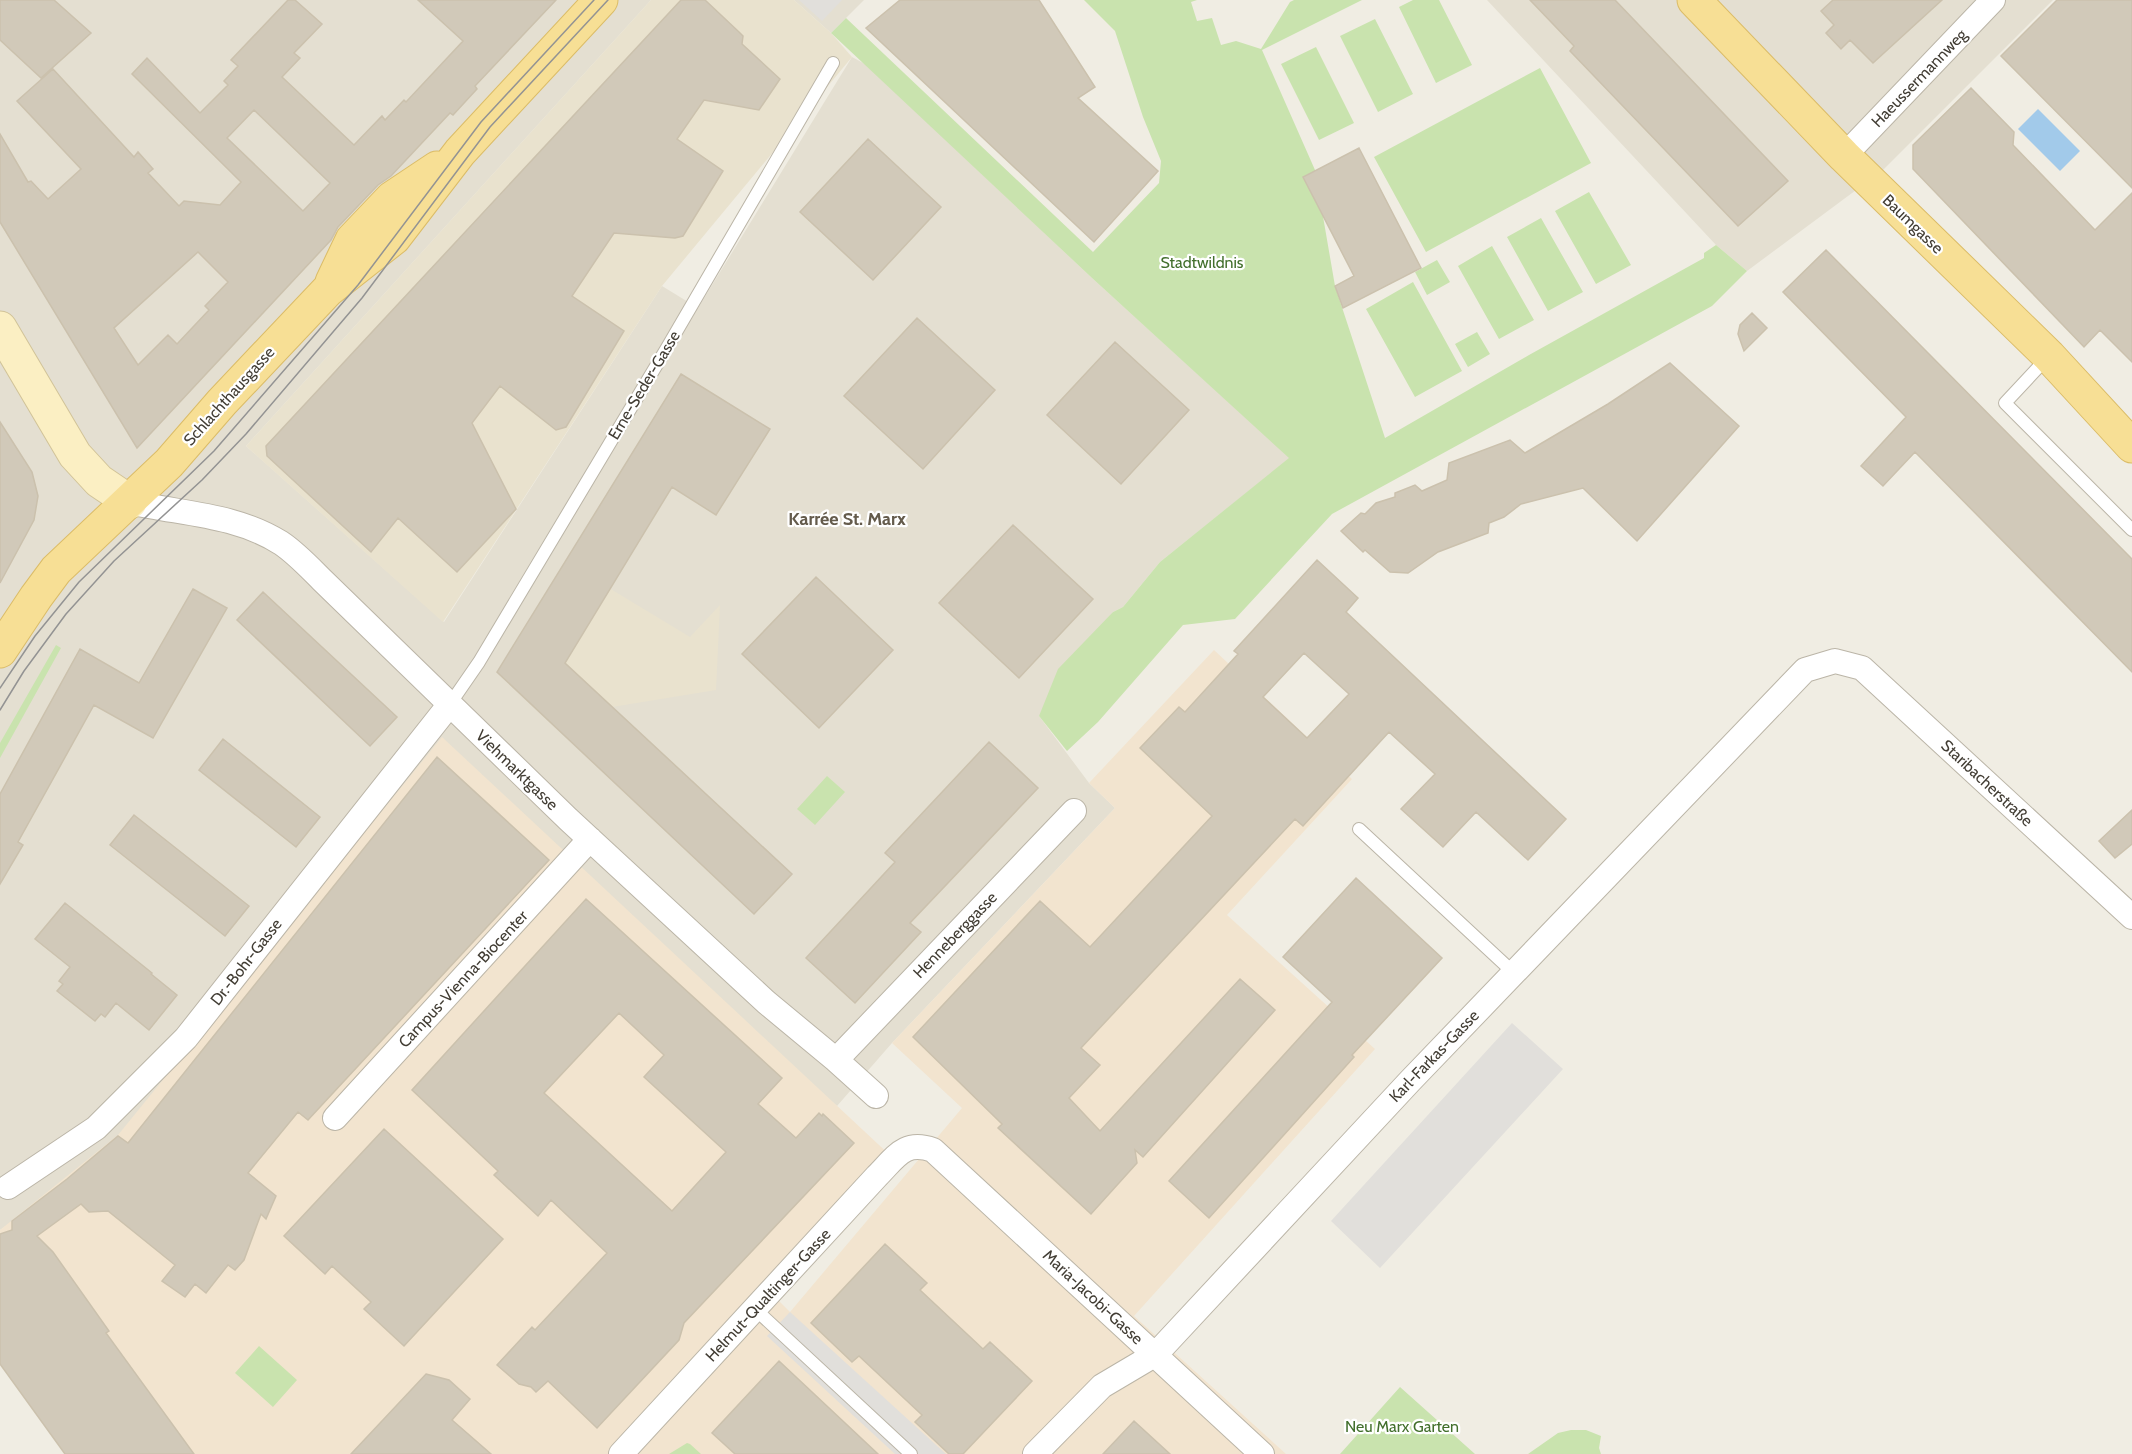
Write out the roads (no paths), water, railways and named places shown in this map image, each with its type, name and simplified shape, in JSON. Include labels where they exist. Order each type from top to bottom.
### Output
[{"type":"main road","name":"Schlachthausgasse","points":[[0,651],[56,570],[169,463],[222,402],[328,290],[394,238],[460,152],[601,0]]},
{"type":"main road","name":"Baumgasse","points":[[1695,0],[1844,156],[2049,356],[2132,446]]},
{"type":"main road","points":[[0,328],[75,455],[99,481],[130,502]]},
{"type":"street","name":"Haeussermannweg","points":[[1844,156],[1993,0]]},
{"type":"street","name":"Viehmarktgasse","points":[[130,502],[220,518],[244,525],[282,544],[590,839],[766,1002],[876,1096]]},
{"type":"street","name":"Staribacherstraße","points":[[1835,661],[1862,668],[2132,917]]},
{"type":"street","name":"Karl-Farkas-Gasse","points":[[1035,1454],[1102,1386],[1156,1354],[1402,1089],[1805,670],[1835,661]]},
{"type":"street","name":"Dr.-Bohr-Gasse","points":[[8,1187],[96,1128],[186,1038],[450,704]]},
{"type":"street","name":"Henneberggasse","points":[[836,1060],[1074,811]]},
{"type":"street","name":"Campus-Vienna-Biocenter","points":[[335,1118],[506,920],[590,839]]},
{"type":"street","name":"Maria-Jacobi-Gasse","points":[[920,1145],[933,1150],[1262,1454]]},
{"type":"street","name":"Helmut-Qualtinger-Gasse","points":[[621,1454],[906,1147],[920,1145]]},
{"type":"lane","name":"Erne-Seder-Gasse","points":[[450,704],[474,671],[668,346],[833,63]]},
{"type":"lane","points":[[2049,356],[2005,404],[2132,530]]},
{"type":"lane","points":[[1359,829],[1514,973]]},
{"type":"lane","points":[[755,1309],[911,1454]]},
{"type":"water","points":[[2038,109],[2080,151],[2060,171],[2018,129]]},
{"type":"tram line","points":[[0,688],[35,636],[79,582],[214,451],[358,285],[481,122],[594,0]]},
{"type":"tram line","points":[[0,710],[24,671],[66,614],[114,561],[202,480],[246,434],[362,298],[490,127],[608,0]]},
{"type":"district","name":"Karrée St. Marx","points":[[847,519]]},
{"type":"park label","name":"Stadtwildnis","points":[[1202,262]]},
{"type":"park label","name":"Neu Marx Garten","points":[[1402,1426]]}]
